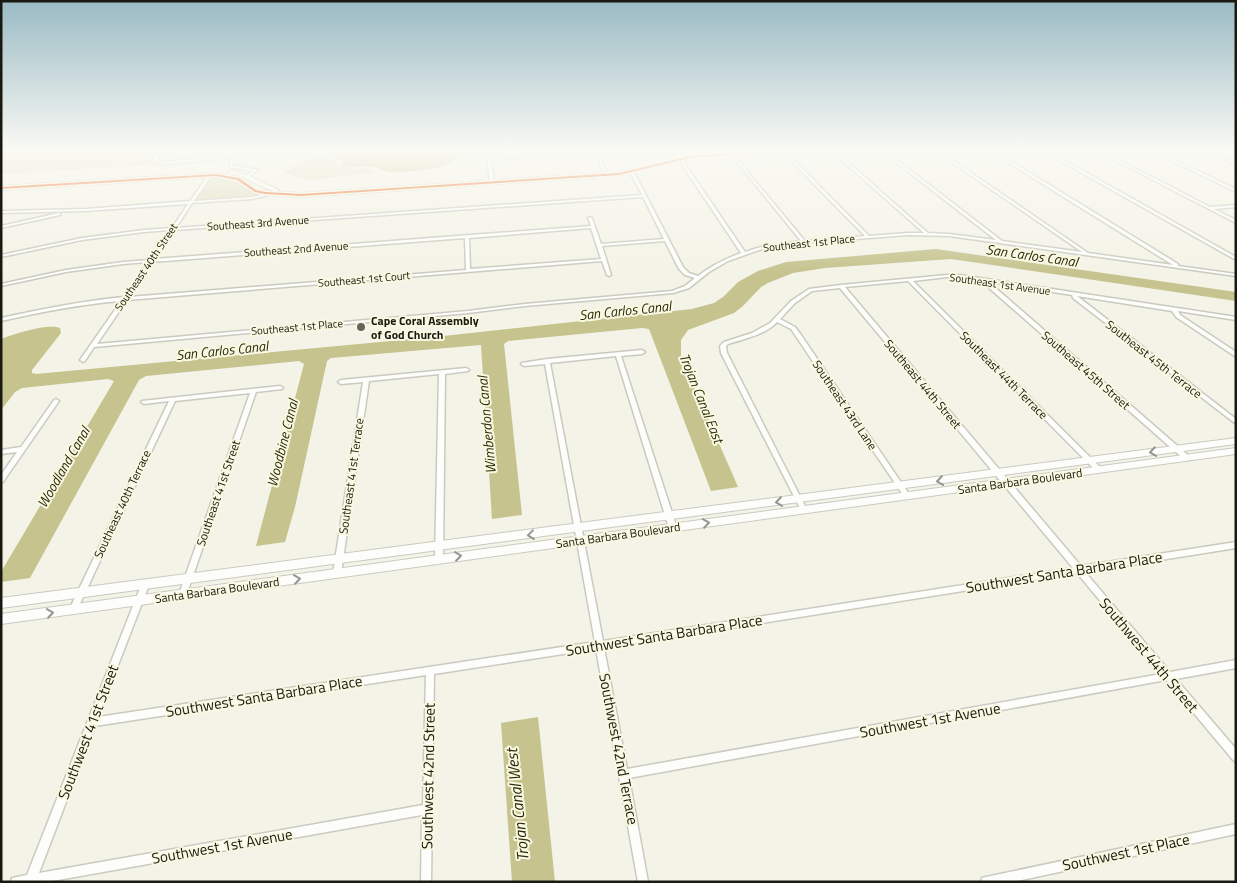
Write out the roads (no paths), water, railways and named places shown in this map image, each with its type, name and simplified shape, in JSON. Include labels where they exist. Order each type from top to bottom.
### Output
[{"type":"main road","points":[[260,191],[270,194],[308,195],[358,191]]},
{"type":"main road","points":[[288,191],[312,191]]},
{"type":"main road","name":"Santa Barbara Boulevard","points":[[1,603],[799,500],[1236,441]]},
{"type":"main road","name":"Santa Barbara Boulevard","points":[[1,619],[1236,451]]},
{"type":"street","name":"Southeast 40th Street","points":[[83,360],[199,191]]},
{"type":"street","points":[[642,191],[683,271],[698,278]]},
{"type":"street","points":[[701,191],[743,253]]},
{"type":"street","points":[[762,191],[804,242]]},
{"type":"street","points":[[823,191],[868,237]]},
{"type":"street","points":[[879,191],[926,233]]},
{"type":"street","points":[[936,191],[1002,242]]},
{"type":"street","points":[[996,191],[1087,254]]},
{"type":"street","points":[[1057,191],[1179,267]]},
{"type":"street","points":[[1116,191],[1236,259]]},
{"type":"street","points":[[1177,191],[1236,222]]},
{"type":"street","points":[[1,212],[86,210],[252,198],[270,194]]},
{"type":"street","name":"Southeast 3rd Avenue","points":[[1,256],[82,239],[172,229],[644,196]]},
{"type":"street","points":[[1210,208],[1236,206]]},
{"type":"street","points":[[1,227],[86,210]]},
{"type":"street","points":[[590,218],[609,275]]},
{"type":"street","name":"Southeast 2nd Avenue","points":[[1,285],[80,268],[151,260],[593,227]]},
{"type":"street","name":"Southeast 1st Place","points":[[93,346],[673,292],[687,287],[716,265],[743,253],[769,246],[926,233],[1002,242],[1236,276]]},
{"type":"street","points":[[467,237],[468,271]]},
{"type":"street","points":[[599,245],[666,240]]},
{"type":"street","name":"Southeast 1st Court","points":[[124,299],[604,260]]},
{"type":"street","name":"Southeast 1st Avenue","points":[[799,500],[724,353],[723,346],[763,329],[778,320],[802,294],[816,289],[841,286],[953,276],[1236,319]]},
{"type":"street","name":"Southeast 44th Terrace","points":[[910,280],[1099,470]]},
{"type":"street","name":"Southeast 45th Street","points":[[986,280],[997,292],[1187,458]]},
{"type":"street","name":"Southeast 44th Street","points":[[841,286],[1005,483]]},
{"type":"street","name":"Southeast 45th Terrace","points":[[1074,294],[1075,297],[1236,422]]},
{"type":"street","points":[[1,320],[62,306],[124,299]]},
{"type":"street","points":[[1174,310],[1178,316],[1236,355]]},
{"type":"street","name":"Southeast 43rd Lane","points":[[778,320],[793,328],[799,336],[907,496]]},
{"type":"street","points":[[524,364],[642,352]]},
{"type":"street","points":[[618,355],[673,528]]},
{"type":"street","name":"Southwest 42nd Terrace","points":[[547,362],[643,882]]},
{"type":"street","points":[[341,382],[466,370]]},
{"type":"street","points":[[439,559],[442,372]]},
{"type":"street","name":"Southeast 41st Terrace","points":[[337,573],[366,380]]},
{"type":"street","points":[[144,402],[280,388]]},
{"type":"street","name":"Southeast 41st Street","points":[[183,594],[254,391]]},
{"type":"street","name":"Southeast 40th Terrace","points":[[73,610],[173,399]]},
{"type":"street","points":[[1,480],[56,401]]},
{"type":"street","points":[[1,452],[23,449]]},
{"type":"street","name":"Southwest 44th Street","points":[[1005,483],[1236,757]]},
{"type":"street","points":[[799,500],[804,510]]},
{"type":"street","name":"Southwest Santa Barbara Place","points":[[92,722],[1236,545]]},
{"type":"street","name":"Southwest 41st Street","points":[[31,879],[145,585]]},
{"type":"street","name":"Southwest 1st Avenue","points":[[623,774],[1236,664]]},
{"type":"street","name":"Southwest 42nd Street","points":[[426,882],[430,671]]},
{"type":"street","name":"Southwest 1st Avenue","points":[[16,882],[427,809]]},
{"type":"street","name":"Southwest 1st Place","points":[[986,882],[1236,829]]},
{"type":"water","points":[[936,249],[1236,292],[1236,301],[951,259],[825,268],[793,273],[761,287],[734,313],[688,330],[681,340],[681,356],[738,487],[711,491],[649,329],[642,328],[508,341],[504,344],[522,515],[492,519],[481,345],[331,358],[327,361],[295,507],[285,542],[256,546],[304,364],[299,361],[146,376],[139,380],[30,578],[1,582],[1,572],[114,381],[108,379],[22,388],[15,392],[1,410],[1,339],[39,328],[60,328],[61,333],[32,370],[32,373],[36,374],[434,337],[692,309],[714,303],[738,282],[758,271],[786,262]]},
{"type":"water","name":"Trojan Canal West","points":[[538,717],[555,882],[512,882],[501,723]]},
{"type":"place","name":"Cape Coral Assembly of God Church","points":[[361,327]]},
{"type":"water label","name":"San Carlos Canal","points":[[1032,255]]},
{"type":"water label","name":"San Carlos Canal","points":[[625,310]]},
{"type":"water label","name":"San Carlos Canal","points":[[222,350]]},
{"type":"water label","name":"Trojan Canal East","points":[[702,398]]},
{"type":"water label","name":"Wimberdon Canal","points":[[486,425]]},
{"type":"water label","name":"Woodbine Canal","points":[[282,443]]},
{"type":"water label","name":"Woodland Canal","points":[[63,467]]}]
